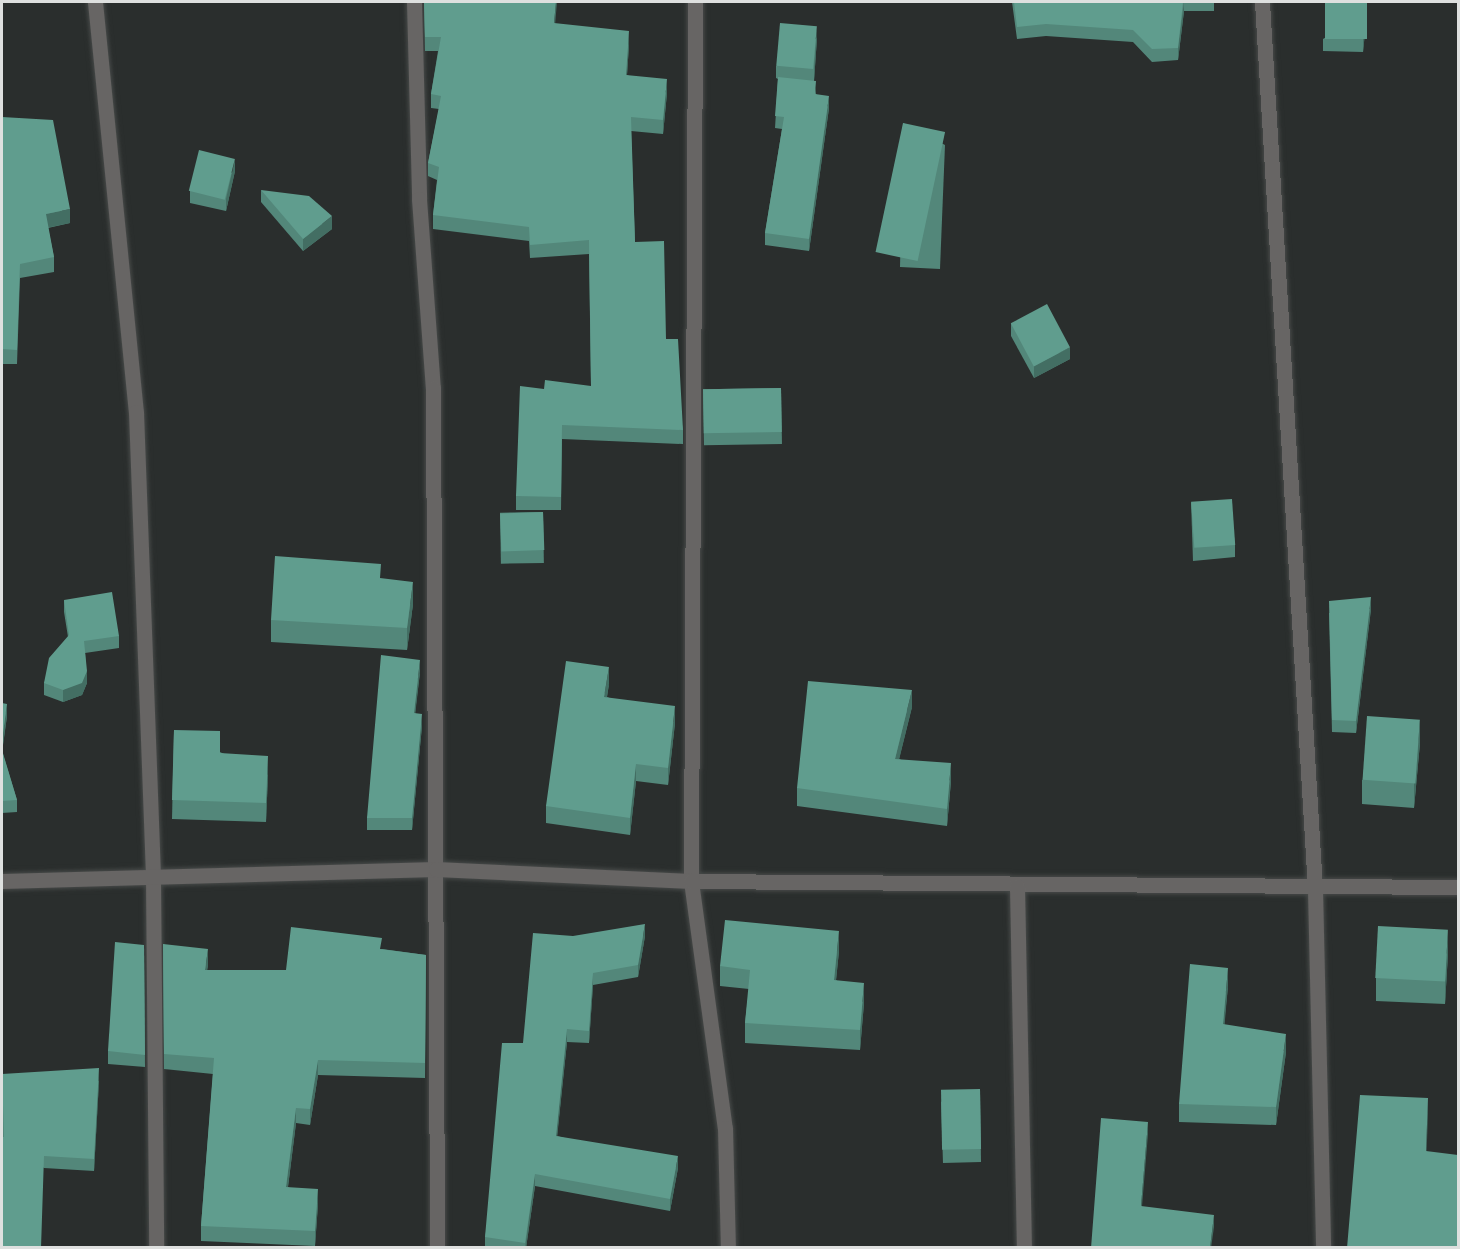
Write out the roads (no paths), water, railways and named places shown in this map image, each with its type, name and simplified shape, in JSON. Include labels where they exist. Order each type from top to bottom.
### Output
[{"type":"street","points":[[94,2],[136,412],[153,878],[156,1248]]},
{"type":"street","points":[[414,2],[418,199],[433,388],[437,1248]]},
{"type":"street","points":[[695,2],[691,881],[725,1128],[728,1248]]},
{"type":"street","points":[[1262,2],[1315,889],[1323,1248]]},
{"type":"street","points":[[2,881],[436,869],[691,881],[1315,889],[1458,887]]},
{"type":"street","points":[[1017,886],[1024,1248]]}]
